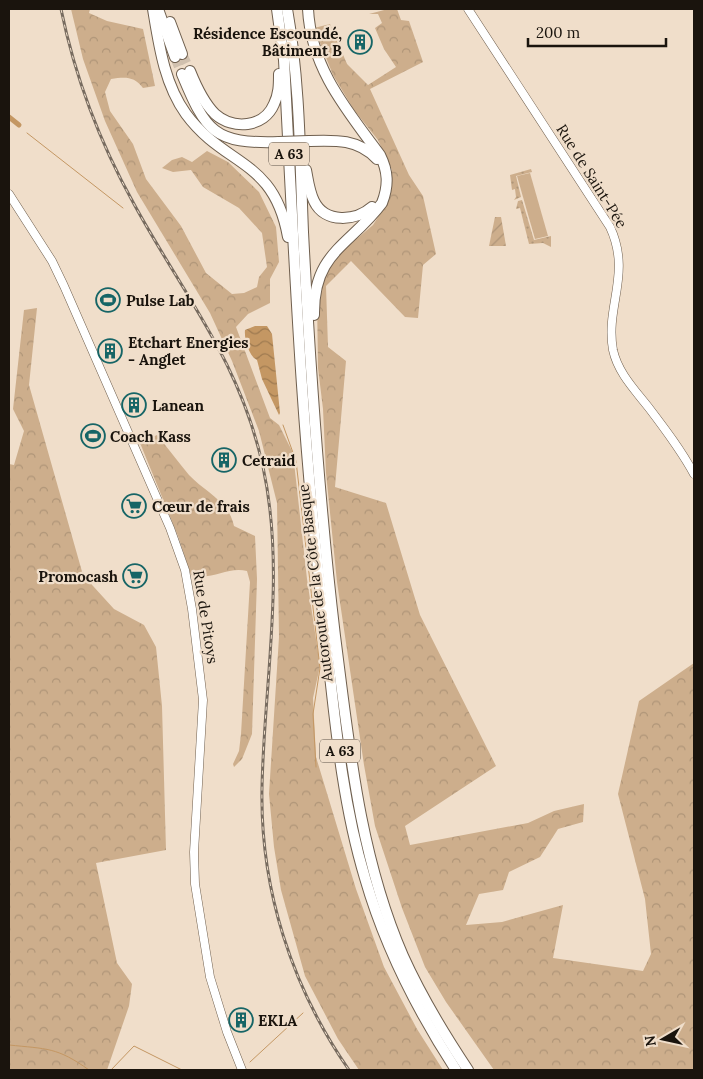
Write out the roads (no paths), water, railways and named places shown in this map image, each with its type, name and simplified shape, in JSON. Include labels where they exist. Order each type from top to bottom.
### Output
[{"type":"highway","points":[[153,9],[166,73],[187,115],[203,132],[263,179],[278,199],[285,220],[296,285]]},
{"type":"highway","points":[[158,9],[179,55],[165,9]]},
{"type":"highway","name":"Autoroute de la Côte Basque","points":[[278,9],[284,60],[307,467],[314,545],[341,763],[364,877],[395,961],[415,1003],[456,1070]]},
{"type":"highway","name":"Autoroute de la Côte Basque","points":[[287,9],[294,60],[310,360],[324,544],[351,759],[362,824],[387,916],[403,956],[445,1036],[468,1070]]},
{"type":"highway","points":[[308,9],[311,38],[325,76],[380,154],[386,167],[388,178],[387,192],[382,203],[333,253],[318,278],[314,294],[314,348],[310,360]]},
{"type":"highway","points":[[280,23],[279,92],[274,106],[264,118],[239,125],[222,119],[200,95],[186,72],[196,108],[206,123],[216,132],[240,142],[279,142],[309,140],[352,142],[367,149],[377,159],[383,172],[382,189],[378,201],[365,213],[354,218],[338,218],[324,212],[314,203],[309,188],[299,134]]},
{"type":"street","name":"Rue de Saint-Pée","points":[[468,9],[618,243],[620,264],[613,330],[615,357],[629,383],[670,436],[694,474]]},
{"type":"street","name":"Rue de Pitoys","points":[[10,197],[52,262],[64,286],[167,520],[185,570],[192,609],[202,700],[194,852],[195,884],[210,977],[226,1032],[242,1070]]},
{"type":"water","points":[[255,326],[267,326],[272,334],[279,415],[262,379],[257,360],[249,351],[246,342],[245,330]]},
{"type":"waterway","points":[[9,117],[19,125]]},
{"type":"waterway","points":[[27,133],[123,208]]},
{"type":"waterway","points":[[283,425],[296,461],[320,668],[313,714],[316,767]]},
{"type":"waterway","points":[[250,1062],[303,1013]]},
{"type":"waterway","points":[[9,1045],[51,1050],[78,1062],[89,1070]]},
{"type":"waterway","points":[[111,1070],[134,1046],[182,1070]]},
{"type":"tunnel","points":[[182,54],[190,71]]},
{"type":"tunnel","points":[[175,57],[182,74]]},
{"type":"railway","points":[[61,9],[81,84],[110,157],[134,204],[209,330],[240,394],[253,429],[263,467],[270,507],[273,547],[272,627],[262,788],[263,826],[267,863],[283,936],[296,971],[311,1006],[349,1070]]},
{"type":"place","name":"Résidence Escoundé, Bâtiment B","points":[[360,42]]},
{"type":"place","name":"Pulse Lab","points":[[108,300]]},
{"type":"place","name":"Etchart Energies - Anglet","points":[[110,351]]},
{"type":"place","name":"Lanean","points":[[134,405]]},
{"type":"place","name":"Coach Kass","points":[[93,436]]},
{"type":"place","name":"Cetraid","points":[[224,460]]},
{"type":"place","name":"Cœur de frais","points":[[134,506]]},
{"type":"place","name":"Promocash","points":[[135,576]]},
{"type":"place","name":"EKLA","points":[[241,1020]]}]
